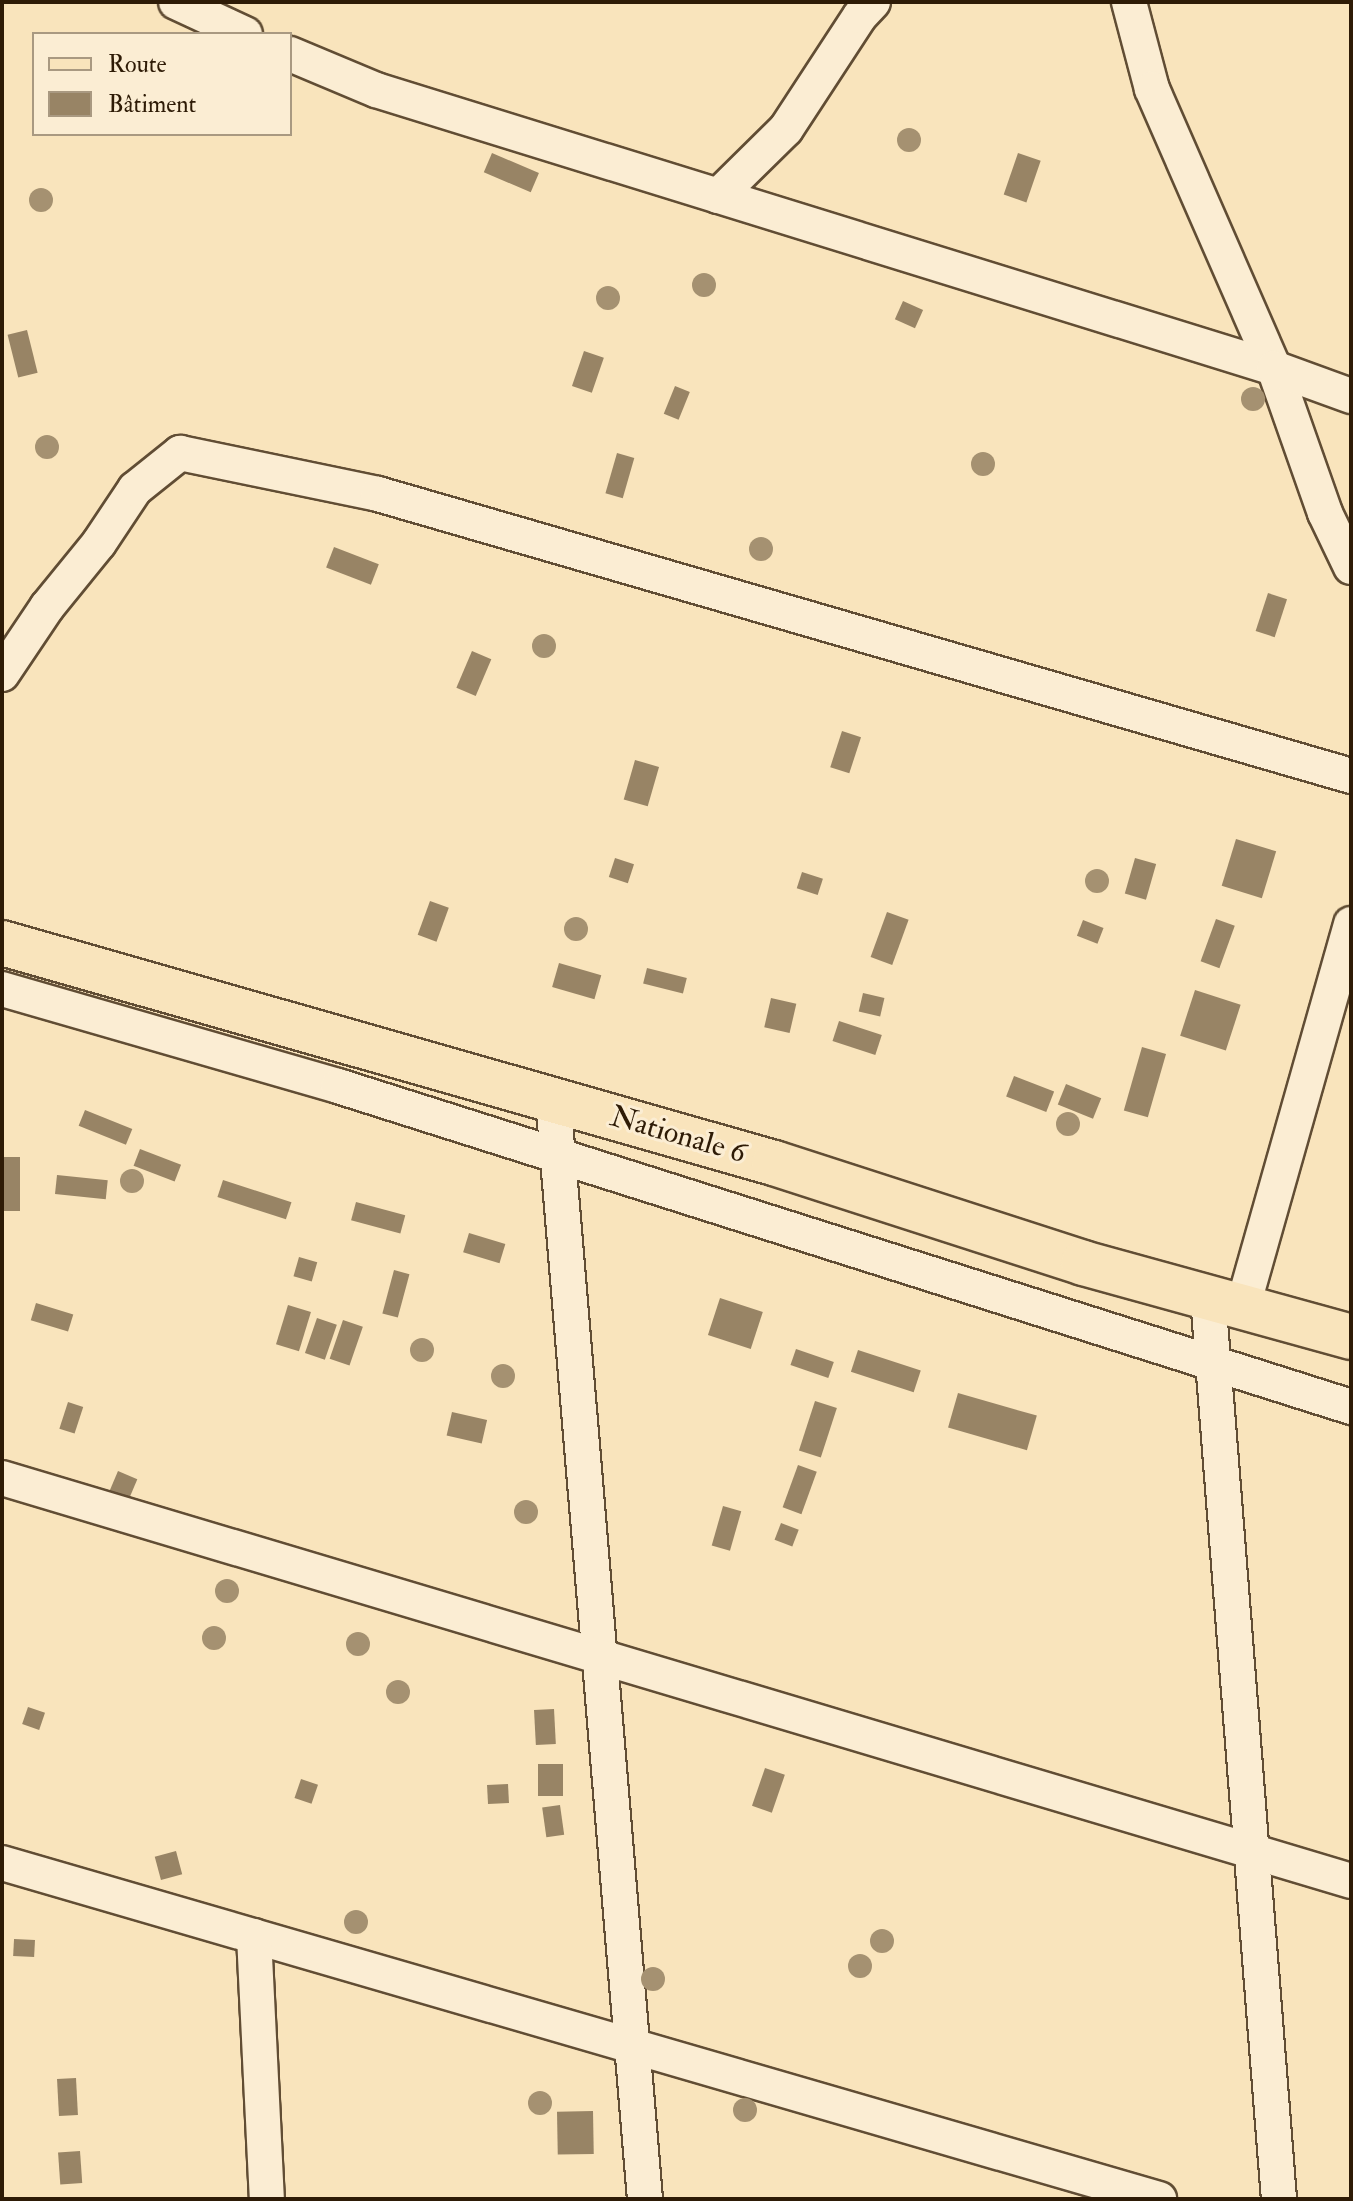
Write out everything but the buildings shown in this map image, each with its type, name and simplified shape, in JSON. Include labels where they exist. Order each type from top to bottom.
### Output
[{"type":"main road","name":"Nationale 6","points":[[2,943],[774,1163],[1083,1263],[1351,1337]]},
{"type":"street","points":[[176,2],[241,32]]},
{"type":"street","points":[[718,196],[786,129],[860,16],[873,2]]},
{"type":"street","points":[[1129,2],[1152,89],[1274,368],[1325,513],[1351,567]]},
{"type":"street","points":[[292,55],[376,90],[1274,368],[1351,396]]},
{"type":"street","points":[[2,674],[47,607],[99,543],[135,489],[180,453],[378,494],[1351,776]]},
{"type":"street","points":[[1279,2199],[1213,1364],[1226,1302],[1351,924]]},
{"type":"street","points":[[2,989],[338,1086],[1351,1407]]},
{"type":"street","points":[[553,1099],[645,2199]]},
{"type":"street","points":[[2,1478],[1351,1881]]},
{"type":"street","points":[[2,1863],[1159,2199]]},
{"type":"street","points":[[254,1936],[267,2199]]}]
